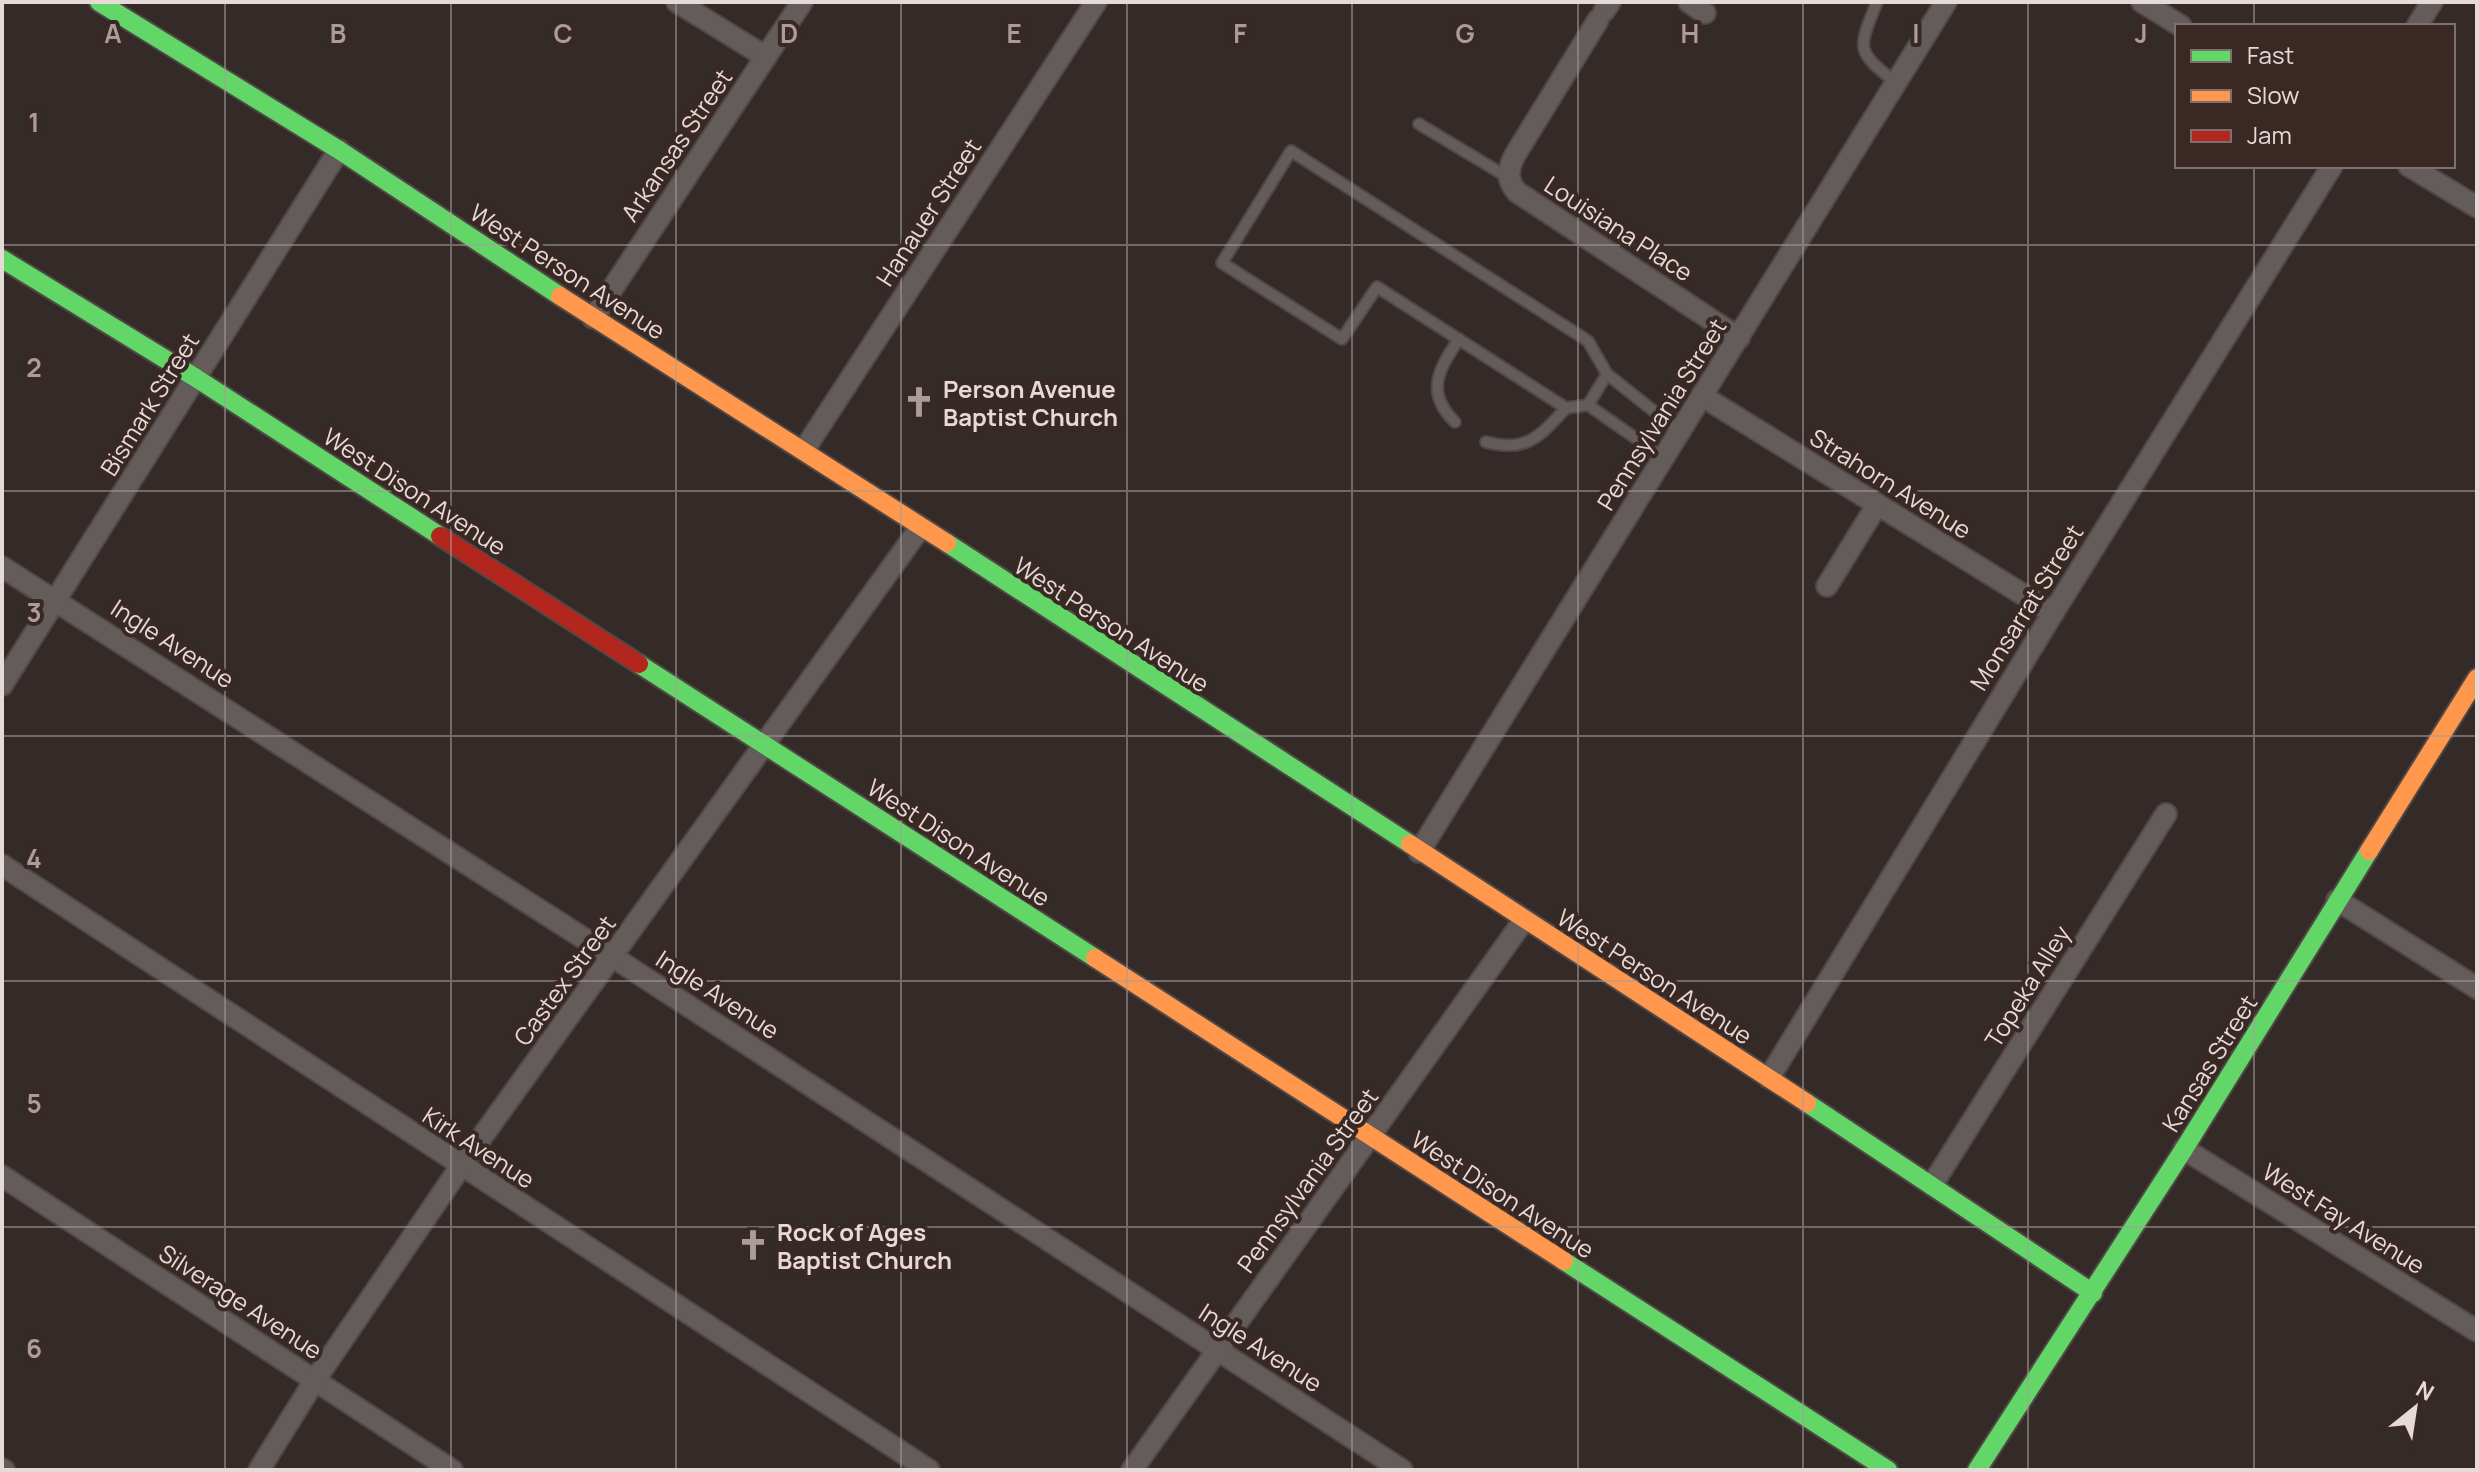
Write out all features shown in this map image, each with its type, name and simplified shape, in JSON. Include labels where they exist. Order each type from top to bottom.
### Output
[{"type":"street","name":"West Person Avenue","points":[[99,2],[339,150],[593,318],[804,450],[1769,1078],[2093,1293]]},
{"type":"street","points":[[677,2],[766,57]]},
{"type":"street","name":"Arkansas Street","points":[[593,318],[802,2]]},
{"type":"street","name":"Hanauer Street","points":[[804,450],[1096,2]]},
{"type":"street","name":"Pennsylvania Street","points":[[1419,852],[1946,2]]},
{"type":"street","points":[[2142,2],[2178,24]]},
{"type":"street","points":[[2418,24],[2432,2]]},
{"type":"street","name":"Louisiana Place","points":[[1604,11],[1515,155],[1510,164],[1509,178],[1517,192],[1739,338]]},
{"type":"street","name":"Bismark Street","points":[[2,685],[339,150]]},
{"type":"street","name":"Monsarrat Street","points":[[1769,1078],[2053,613],[2331,168]]},
{"type":"street","points":[[2412,168],[2477,207]]},
{"type":"street","name":"West Dison Avenue","points":[[2,259],[196,378],[1888,1470]]},
{"type":"street","name":"Strahorn Avenue","points":[[1702,396],[2053,613]]},
{"type":"street","points":[[1827,586],[1877,505]]},
{"type":"street","name":"Castex Street","points":[[259,1470],[315,1380],[461,1166],[920,528]]},
{"type":"street","name":"Ingle Avenue","points":[[2,567],[613,957],[1402,1470]]},
{"type":"street","name":"Kansas Street","points":[[1977,1470],[2184,1149],[2477,678]]},
{"type":"street","name":"Topeka Alley","points":[[1932,1185],[2166,814]]},
{"type":"street","name":"Kirk Avenue","points":[[2,865],[929,1470]]},
{"type":"street","points":[[2337,900],[2477,988]]},
{"type":"street","name":"Pennsylvania Street","points":[[1132,1470],[1524,920]]},
{"type":"street","name":"West Fay Avenue","points":[[2184,1149],[2477,1331]]},
{"type":"street","name":"Silverage Avenue","points":[[2,1176],[452,1470]]},
{"type":"lane","points":[[1877,2],[1863,36],[1862,47],[1870,62],[1896,83]]},
{"type":"lane","points":[[1419,124],[1509,178]]},
{"type":"lane","points":[[1566,408],[1377,287],[1342,339],[1222,263],[1291,151],[1588,341],[1607,374],[1680,432]]},
{"type":"lane","points":[[1455,422],[1444,412],[1436,386],[1445,362],[1459,339]]},
{"type":"lane","points":[[1588,405],[1607,374]]},
{"type":"lane","points":[[1486,442],[1501,446],[1523,444],[1547,429],[1566,408],[1588,405],[1664,458]]},
{"type":"traffic: fast","points":[[99,2],[339,150],[560,296]]},
{"type":"traffic: fast","points":[[2,259],[196,378],[440,536]]},
{"type":"traffic: fast","points":[[947,543],[1410,844]]},
{"type":"traffic: fast","points":[[639,664],[1095,958]]},
{"type":"traffic: fast","points":[[1977,1470],[2184,1149],[2369,851]]},
{"type":"traffic: fast","points":[[1807,1103],[2093,1293]]},
{"type":"traffic: fast","points":[[1564,1261],[1888,1470]]},
{"type":"traffic: slow","points":[[560,296],[947,543]]},
{"type":"traffic: slow","points":[[2369,851],[2477,678]]},
{"type":"traffic: slow","points":[[1410,844],[1807,1103]]},
{"type":"traffic: slow","points":[[1095,958],[1564,1261]]},
{"type":"traffic: jam","points":[[440,536],[639,664]]},
{"type":"place","name":"Person Avenue Baptist Church","points":[[919,402]]},
{"type":"place","name":"Rock of Ages Baptist Church","points":[[753,1245]]}]
